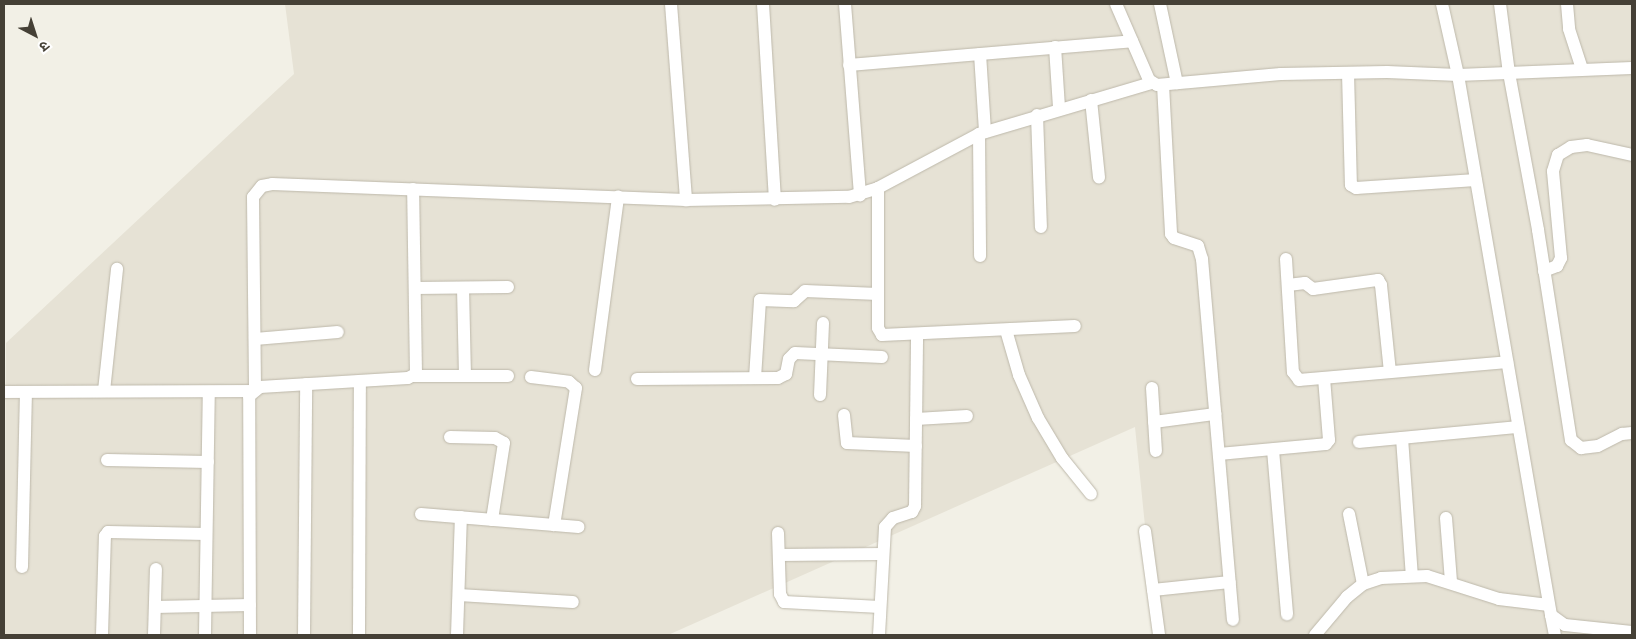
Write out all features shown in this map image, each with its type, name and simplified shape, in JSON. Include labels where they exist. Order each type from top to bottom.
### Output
[{"type":"street","points":[[671,4],[686,200]]},
{"type":"street","points":[[763,4],[775,200]]},
{"type":"street","points":[[845,4],[860,195]]},
{"type":"street","points":[[1116,4],[1132,41],[1157,84],[1171,234],[1180,241],[1194,244],[1200,252],[1233,620]]},
{"type":"street","points":[[1160,4],[1177,83]]},
{"type":"street","points":[[1442,4],[1458,75],[1555,635]]},
{"type":"street","points":[[1500,4],[1508,73],[1544,271],[1571,440],[1582,448],[1598,446],[1622,434],[1632,433]]},
{"type":"street","points":[[1568,4],[1569,29],[1582,69]]},
{"type":"street","points":[[849,65],[1132,41]]},
{"type":"street","points":[[1055,47],[1060,108]]},
{"type":"street","points":[[980,54],[982,133],[980,256]]},
{"type":"street","points":[[250,635],[247,459],[248,400],[253,390],[255,338],[252,206],[256,191],[272,184],[686,200],[775,200],[860,195],[878,188],[982,133],[1060,108],[1157,84],[1281,74],[1458,75],[1632,68]]},
{"type":"street","points":[[1348,73],[1352,185],[1356,188],[1476,180]]},
{"type":"street","points":[[1091,100],[1099,178]]},
{"type":"street","points":[[1037,115],[1041,227]]},
{"type":"street","points":[[1544,271],[1557,266],[1561,258],[1554,171],[1558,155],[1571,147],[1587,145],[1632,155]]},
{"type":"street","points":[[878,188],[879,332],[885,336],[1075,326]]},
{"type":"street","points":[[412,189],[417,369],[413,376]]},
{"type":"street","points":[[595,370],[618,197]]},
{"type":"street","points":[[1286,259],[1295,377],[1324,378],[1507,362]]},
{"type":"street","points":[[104,392],[117,269]]},
{"type":"street","points":[[1288,285],[1305,283],[1313,288],[1378,280],[1381,284],[1390,372]]},
{"type":"street","points":[[415,288],[508,287]]},
{"type":"street","points":[[463,288],[464,376]]},
{"type":"street","points":[[755,378],[760,300],[794,301],[805,291],[878,294]]},
{"type":"street","points":[[820,394],[823,323]]},
{"type":"street","points":[[1006,330],[1019,375],[1038,418],[1062,458],[1091,494]]},
{"type":"street","points":[[255,338],[338,332]]},
{"type":"street","points":[[879,635],[883,554],[888,521],[906,516],[915,506],[917,335]]},
{"type":"street","points":[[637,379],[783,377],[788,359],[795,353],[882,357]]},
{"type":"street","points":[[4,392],[209,392],[413,376],[508,376]]},
{"type":"street","points":[[531,377],[573,383],[576,388],[554,525]]},
{"type":"street","points":[[1219,454],[1321,447],[1330,440],[1324,378]]},
{"type":"street","points":[[360,381],[360,635]]},
{"type":"street","points":[[304,635],[306,384]]},
{"type":"street","points":[[1152,388],[1156,451]]},
{"type":"street","points":[[22,567],[26,392]]},
{"type":"street","points":[[205,635],[209,392]]},
{"type":"street","points":[[1154,422],[1215,414]]},
{"type":"street","points":[[844,415],[847,443],[916,446]]},
{"type":"street","points":[[916,419],[967,416]]},
{"type":"street","points":[[1359,442],[1518,428]]},
{"type":"street","points":[[450,437],[495,438],[504,443],[492,520]]},
{"type":"street","points":[[1402,438],[1412,576]]},
{"type":"street","points":[[1273,450],[1286,614]]},
{"type":"street","points":[[107,460],[208,462]]},
{"type":"street","points":[[420,514],[578,527]]},
{"type":"street","points":[[1349,514],[1363,584]]},
{"type":"street","points":[[457,635],[461,517]]},
{"type":"street","points":[[1446,518],[1451,581]]},
{"type":"street","points":[[1146,531],[1159,635]]},
{"type":"street","points":[[102,635],[105,536],[108,532],[206,534]]},
{"type":"street","points":[[778,533],[780,594],[784,602],[880,607]]},
{"type":"street","points":[[779,555],[883,554]]},
{"type":"street","points":[[154,635],[156,569]]},
{"type":"street","points":[[1315,635],[1347,597],[1363,584],[1381,578],[1412,576],[1451,581],[1499,599],[1550,610],[1565,625],[1632,632]]},
{"type":"street","points":[[1153,590],[1230,582]]},
{"type":"street","points":[[459,595],[573,602]]},
{"type":"street","points":[[155,607],[250,605]]},
{"type":"shaded area","points":[[285,4],[1632,4],[1632,635],[1156,635],[1135,427],[668,635],[4,635],[6,343],[294,74]]}]
